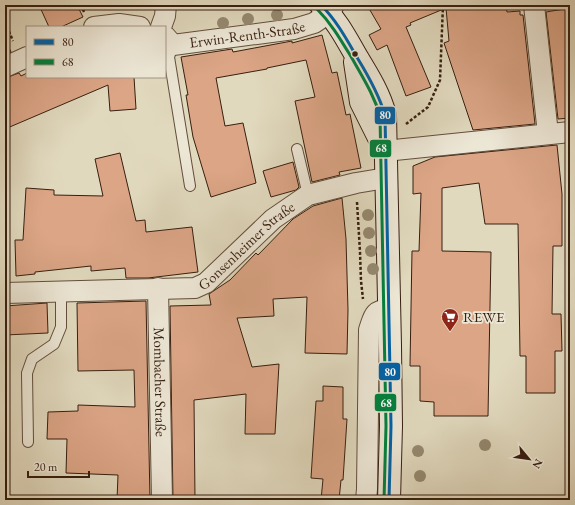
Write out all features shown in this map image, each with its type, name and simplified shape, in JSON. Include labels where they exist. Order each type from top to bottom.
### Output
[{"type":"main road","points":[[328,8],[354,51],[361,102],[385,151],[391,426],[389,500]]},
{"type":"street","points":[[161,26],[165,16],[166,5]]},
{"type":"street","points":[[534,5],[548,134]]},
{"type":"street","name":"Erwin-Renth-Straße","points":[[169,40],[294,30],[314,23],[328,8]]},
{"type":"street","points":[[102,26],[119,24],[133,26]]},
{"type":"street","points":[[5,67],[26,57]]},
{"type":"street","points":[[385,151],[570,132]]},
{"type":"street","name":"Gonsenheimer Straße","points":[[5,293],[195,288],[206,283],[273,219],[308,195],[356,183],[386,178]]},
{"type":"street","name":"Mombacher Straße","points":[[158,288],[162,500]]},
{"type":"street","points":[[366,500],[369,330],[375,314],[380,310],[389,309]]},
{"type":"lane","points":[[169,40],[169,57],[190,186]]},
{"type":"lane","points":[[297,148],[308,195]]},
{"type":"lane","points":[[28,442],[27,373],[32,359],[54,344],[61,327],[61,292]]},
{"type":"path","points":[[404,126],[428,107],[440,80],[443,5]]},
{"type":"path","points":[[357,199],[361,281],[369,330]]},
{"type":"building","points":[[39,5],[77,5],[83,17],[63,26],[49,26]]},
{"type":"building","points":[[367,5],[506,5],[507,12],[520,11],[520,15],[523,15],[535,124],[473,130],[444,43],[449,41],[446,8],[410,23],[411,25],[406,27],[431,87],[406,96],[387,45],[377,50],[369,35],[381,29]]},
{"type":"building","points":[[570,8],[570,118],[558,119],[546,12]]},
{"type":"building","points":[[322,35],[332,73],[337,72],[346,115],[350,114],[361,168],[339,172],[340,175],[312,182],[295,101],[315,97],[306,60],[216,78],[225,126],[243,123],[256,183],[211,197],[193,137],[186,95],[188,95],[181,57],[232,49],[233,52],[292,41],[292,43]]},
{"type":"building","points":[[5,39],[11,52],[5,54]]},
{"type":"building","points":[[19,73],[21,76],[26,74],[26,78],[134,78],[136,109],[110,111],[108,85],[5,129],[5,78]]},
{"type":"building","points":[[557,145],[562,194],[562,246],[553,246],[552,314],[561,314],[562,351],[555,351],[555,393],[526,393],[526,356],[520,356],[518,224],[485,224],[479,183],[442,188],[442,251],[491,252],[488,416],[434,416],[434,402],[420,401],[420,366],[410,366],[412,251],[419,251],[421,193],[413,194],[413,166],[435,157]]},
{"type":"building","points":[[120,153],[136,221],[145,220],[146,232],[192,227],[198,272],[148,278],[126,278],[125,268],[91,271],[91,266],[35,272],[35,274],[16,276],[15,240],[23,240],[26,188],[54,190],[54,195],[103,196],[95,159]]},
{"type":"building","points":[[293,162],[299,187],[296,190],[271,197],[263,171]]},
{"type":"building","points":[[342,198],[346,239],[348,310],[347,354],[305,353],[307,297],[273,299],[274,316],[237,318],[252,367],[279,364],[275,434],[245,434],[246,394],[194,400],[195,500],[173,500],[170,306],[211,305],[209,294],[230,280],[256,253],[258,255],[293,219],[313,206]]},
{"type":"building","points":[[146,301],[150,500],[117,500],[118,475],[66,473],[67,439],[47,439],[48,412],[78,411],[78,405],[135,407],[134,370],[78,371],[77,303]]},
{"type":"building","points":[[47,303],[48,333],[5,335],[5,306]]},
{"type":"building","points":[[323,386],[343,387],[343,419],[347,419],[343,480],[341,480],[339,500],[321,500],[323,479],[311,478],[316,401],[323,401]]},
{"type":"transit line","name":"80","points":[[321,5],[341,31],[366,73],[377,93],[385,115],[391,426],[389,500]]},
{"type":"transit line","name":"68","points":[[317,9],[332,27],[353,60],[378,108],[380,116],[386,426],[384,500]]},
{"type":"place","name":"REWE","points":[[450,332]]}]
